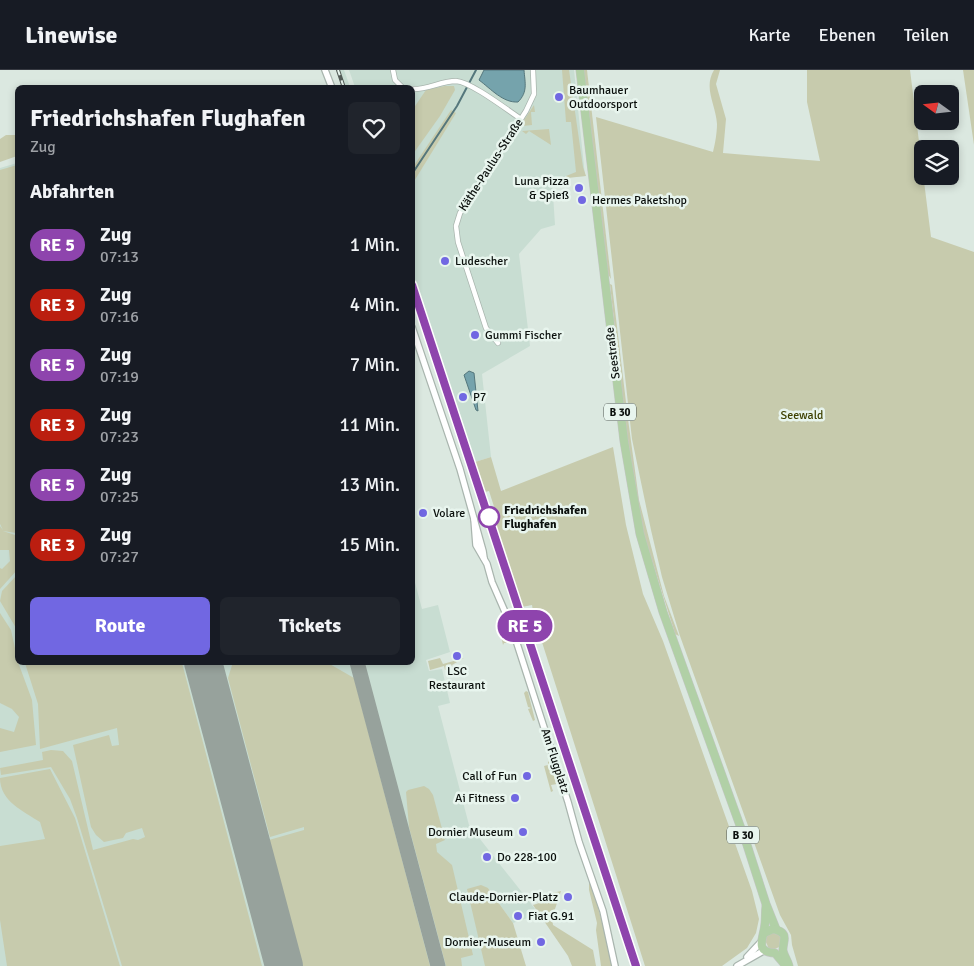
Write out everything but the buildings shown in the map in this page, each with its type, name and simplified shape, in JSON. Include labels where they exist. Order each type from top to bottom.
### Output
[{"type":"main road","name":"Seestraße","points":[[580,70],[628,472],[640,534],[670,632],[760,882],[766,904]]},
{"type":"main road","name":"B 30","points":[[766,904],[776,930],[782,933],[785,938],[783,948],[788,966]]},
{"type":"main road","name":"B 30","points":[[761,942],[764,933],[766,904]]},
{"type":"main road","points":[[764,933],[768,930],[776,930]]},
{"type":"main road","points":[[761,942],[765,950],[775,953],[783,948]]},
{"type":"main road","name":"B 30","points":[[775,953],[788,966]]},
{"type":"street","points":[[325,70],[331,85]]},
{"type":"street","points":[[393,70],[395,80],[400,85]]},
{"type":"street","name":"Käthe-Paulus-Straße","points":[[498,344],[486,328],[458,242],[456,226],[460,213],[521,119],[534,94],[533,70]]},
{"type":"street","points":[[415,88],[456,81],[473,88],[521,119]]},
{"type":"street","name":"Am Flugplatz","points":[[415,336],[460,468],[484,551],[484,558],[512,628],[603,912],[615,966]]},
{"type":"street","points":[[737,966],[761,942]]},
{"type":"street","points":[[744,960],[765,950]]},
{"type":"shaded area","points":[[336,70],[344,70],[349,85],[341,85]]},
{"type":"shaded area","points":[[349,70],[574,70],[585,176],[552,179],[555,225],[541,229],[519,254],[530,346],[482,374],[491,457],[475,462],[415,279],[415,85],[354,85]]},
{"type":"shaded area","points":[[15,164],[15,665],[415,665],[415,583],[422,609],[438,605],[450,652],[426,660],[429,671],[442,669],[450,703],[438,706],[469,825],[539,914],[513,923],[488,888],[505,966],[0,966],[0,168]]},
{"type":"shaded area","points":[[415,284],[638,966],[631,966],[415,309]]},
{"type":"green space","points":[[562,70],[569,70],[583,167],[586,176],[567,178],[566,176],[576,172],[571,122],[566,122]]},
{"type":"green space","points":[[583,70],[587,70],[611,279],[608,274]]},
{"type":"green space","name":"Seewald","points":[[714,70],[720,70],[716,84],[726,119],[723,153],[820,161],[807,102],[807,70],[910,70],[914,102],[914,130],[918,130],[919,140],[914,140],[914,185],[924,185],[931,237],[974,252],[974,966],[798,966],[791,935],[780,915],[680,636],[662,577],[632,439],[596,117],[713,152],[717,124],[710,90],[711,77]]},
{"type":"green space","points":[[963,70],[974,70],[974,145]]},
{"type":"green space","points":[[454,86],[455,90],[440,116],[415,151],[415,106],[426,90]]},
{"type":"green space","points":[[534,105],[535,112],[531,112],[532,125],[523,126],[522,123]]},
{"type":"green space","points":[[451,110],[456,113],[415,180],[415,164]]},
{"type":"green space","points":[[549,129],[551,145],[529,131],[526,134],[522,131]]},
{"type":"green space","points":[[6,135],[15,135],[15,157],[0,162],[0,139]]},
{"type":"green space","points":[[15,166],[15,533],[3,531],[15,535],[15,572],[0,589],[0,568],[2,569],[10,561],[9,550],[0,550],[0,526],[3,530],[0,524],[0,170]]},
{"type":"green space","points":[[610,284],[612,285],[639,500],[664,596],[679,636],[675,634],[643,532],[630,466]]},
{"type":"green space","points":[[613,447],[626,525],[643,594],[663,641],[752,891],[759,919],[756,933],[747,948],[722,966],[645,966],[534,617],[532,605],[522,607],[499,541],[501,540],[495,524],[499,522],[489,491],[485,492],[475,462],[491,457],[501,491]]},
{"type":"green space","points":[[15,577],[15,626],[0,601],[2,591]]},
{"type":"green space","points":[[0,613],[11,630],[15,648],[15,665],[19,665],[32,700],[36,745],[0,752],[0,728],[14,732],[19,717],[12,709],[0,703]]},
{"type":"green space","points":[[502,626],[511,638],[508,643],[503,645],[499,627]]},
{"type":"green space","points":[[440,658],[443,664],[464,658],[452,665],[453,669],[451,664],[448,665],[449,669],[445,670],[444,666],[430,670],[428,661]]},
{"type":"green space","points":[[26,665],[183,665],[262,966],[122,966],[77,818],[70,799],[51,767],[1,775],[0,768],[43,760],[42,752],[51,750],[63,751],[72,761],[93,850],[133,839],[138,840],[145,837],[142,828],[126,833],[123,838],[104,842],[96,835],[91,827],[73,745],[109,735],[112,746],[119,745],[117,728],[40,749],[38,704]]},
{"type":"green space","points":[[232,665],[331,665],[354,678],[430,966],[303,966],[269,840],[304,830],[304,827],[270,837],[228,678]]},
{"type":"green space","points":[[528,692],[535,720],[533,721],[528,709],[531,708],[528,707],[524,693]]},
{"type":"green space","points":[[548,760],[557,784],[551,785],[553,791],[551,792],[544,766],[548,765]]},
{"type":"green space","points":[[50,769],[75,818],[120,966],[7,966],[0,920],[0,846],[45,839],[40,822],[8,799],[1,786],[0,778]]},
{"type":"green space","points":[[424,786],[433,795],[445,840],[436,844],[437,852],[452,865],[473,955],[461,958],[462,966],[446,966],[409,827],[406,792]]},
{"type":"green space","points":[[591,882],[612,966],[601,966],[596,930],[597,923],[589,890],[589,883]]},
{"type":"green space","points":[[481,885],[488,888],[513,923],[526,966],[485,966],[467,889]]},
{"type":"green space","points":[[561,891],[552,918],[553,925],[593,950],[596,966],[572,966],[568,956],[533,905],[549,900],[548,894]]},
{"type":"green space","points":[[774,931],[781,936],[781,946],[773,950],[769,949],[765,940],[766,934]]},
{"type":"water","points":[[484,70],[524,70],[525,87],[523,95],[518,102],[502,98],[479,80]]},
{"type":"water","points":[[469,371],[474,373],[478,411],[476,410],[464,375]]},
{"type":"waterway","points":[[415,169],[457,106],[476,70]]},
{"type":"taxiway","points":[[210,688],[209,675],[213,665]]},
{"type":"taxiway","points":[[358,665],[438,966]]},
{"type":"runway","points":[[204,665],[284,966]]},
{"type":"railway","points":[[338,70],[343,85]]},
{"type":"railway","points":[[415,294],[636,966]]},
{"type":"train","points":[[415,294],[636,966]]},
{"type":"place","name":"Baumhauer Outdoorsport","points":[[559,97]]},
{"type":"place","name":"Luna Pizza & Spieß","points":[[579,188]]},
{"type":"place","name":"Hermes Paketshop","points":[[582,200]]},
{"type":"place","name":"Ludescher","points":[[445,261]]},
{"type":"place","name":"Gummi Fischer","points":[[475,335]]},
{"type":"place","name":"P7","points":[[463,397]]},
{"type":"place","name":"Volare","points":[[423,513]]},
{"type":"place","name":"Friedrichshafen Flughafen","points":[[489,517]]},
{"type":"place","name":"LSC Restaurant","points":[[457,656]]},
{"type":"place","name":"Call of Fun","points":[[527,776]]},
{"type":"place","name":"Ai Fitness","points":[[515,798]]},
{"type":"place","name":"Dornier Museum","points":[[523,832]]},
{"type":"place","name":"Do 228-100","points":[[487,857]]},
{"type":"place","name":"Claude-Dornier-Platz","points":[[568,897]]},
{"type":"place","name":"Fiat G.91","points":[[518,916]]},
{"type":"place","name":"Dornier-Museum","points":[[541,942]]}]
